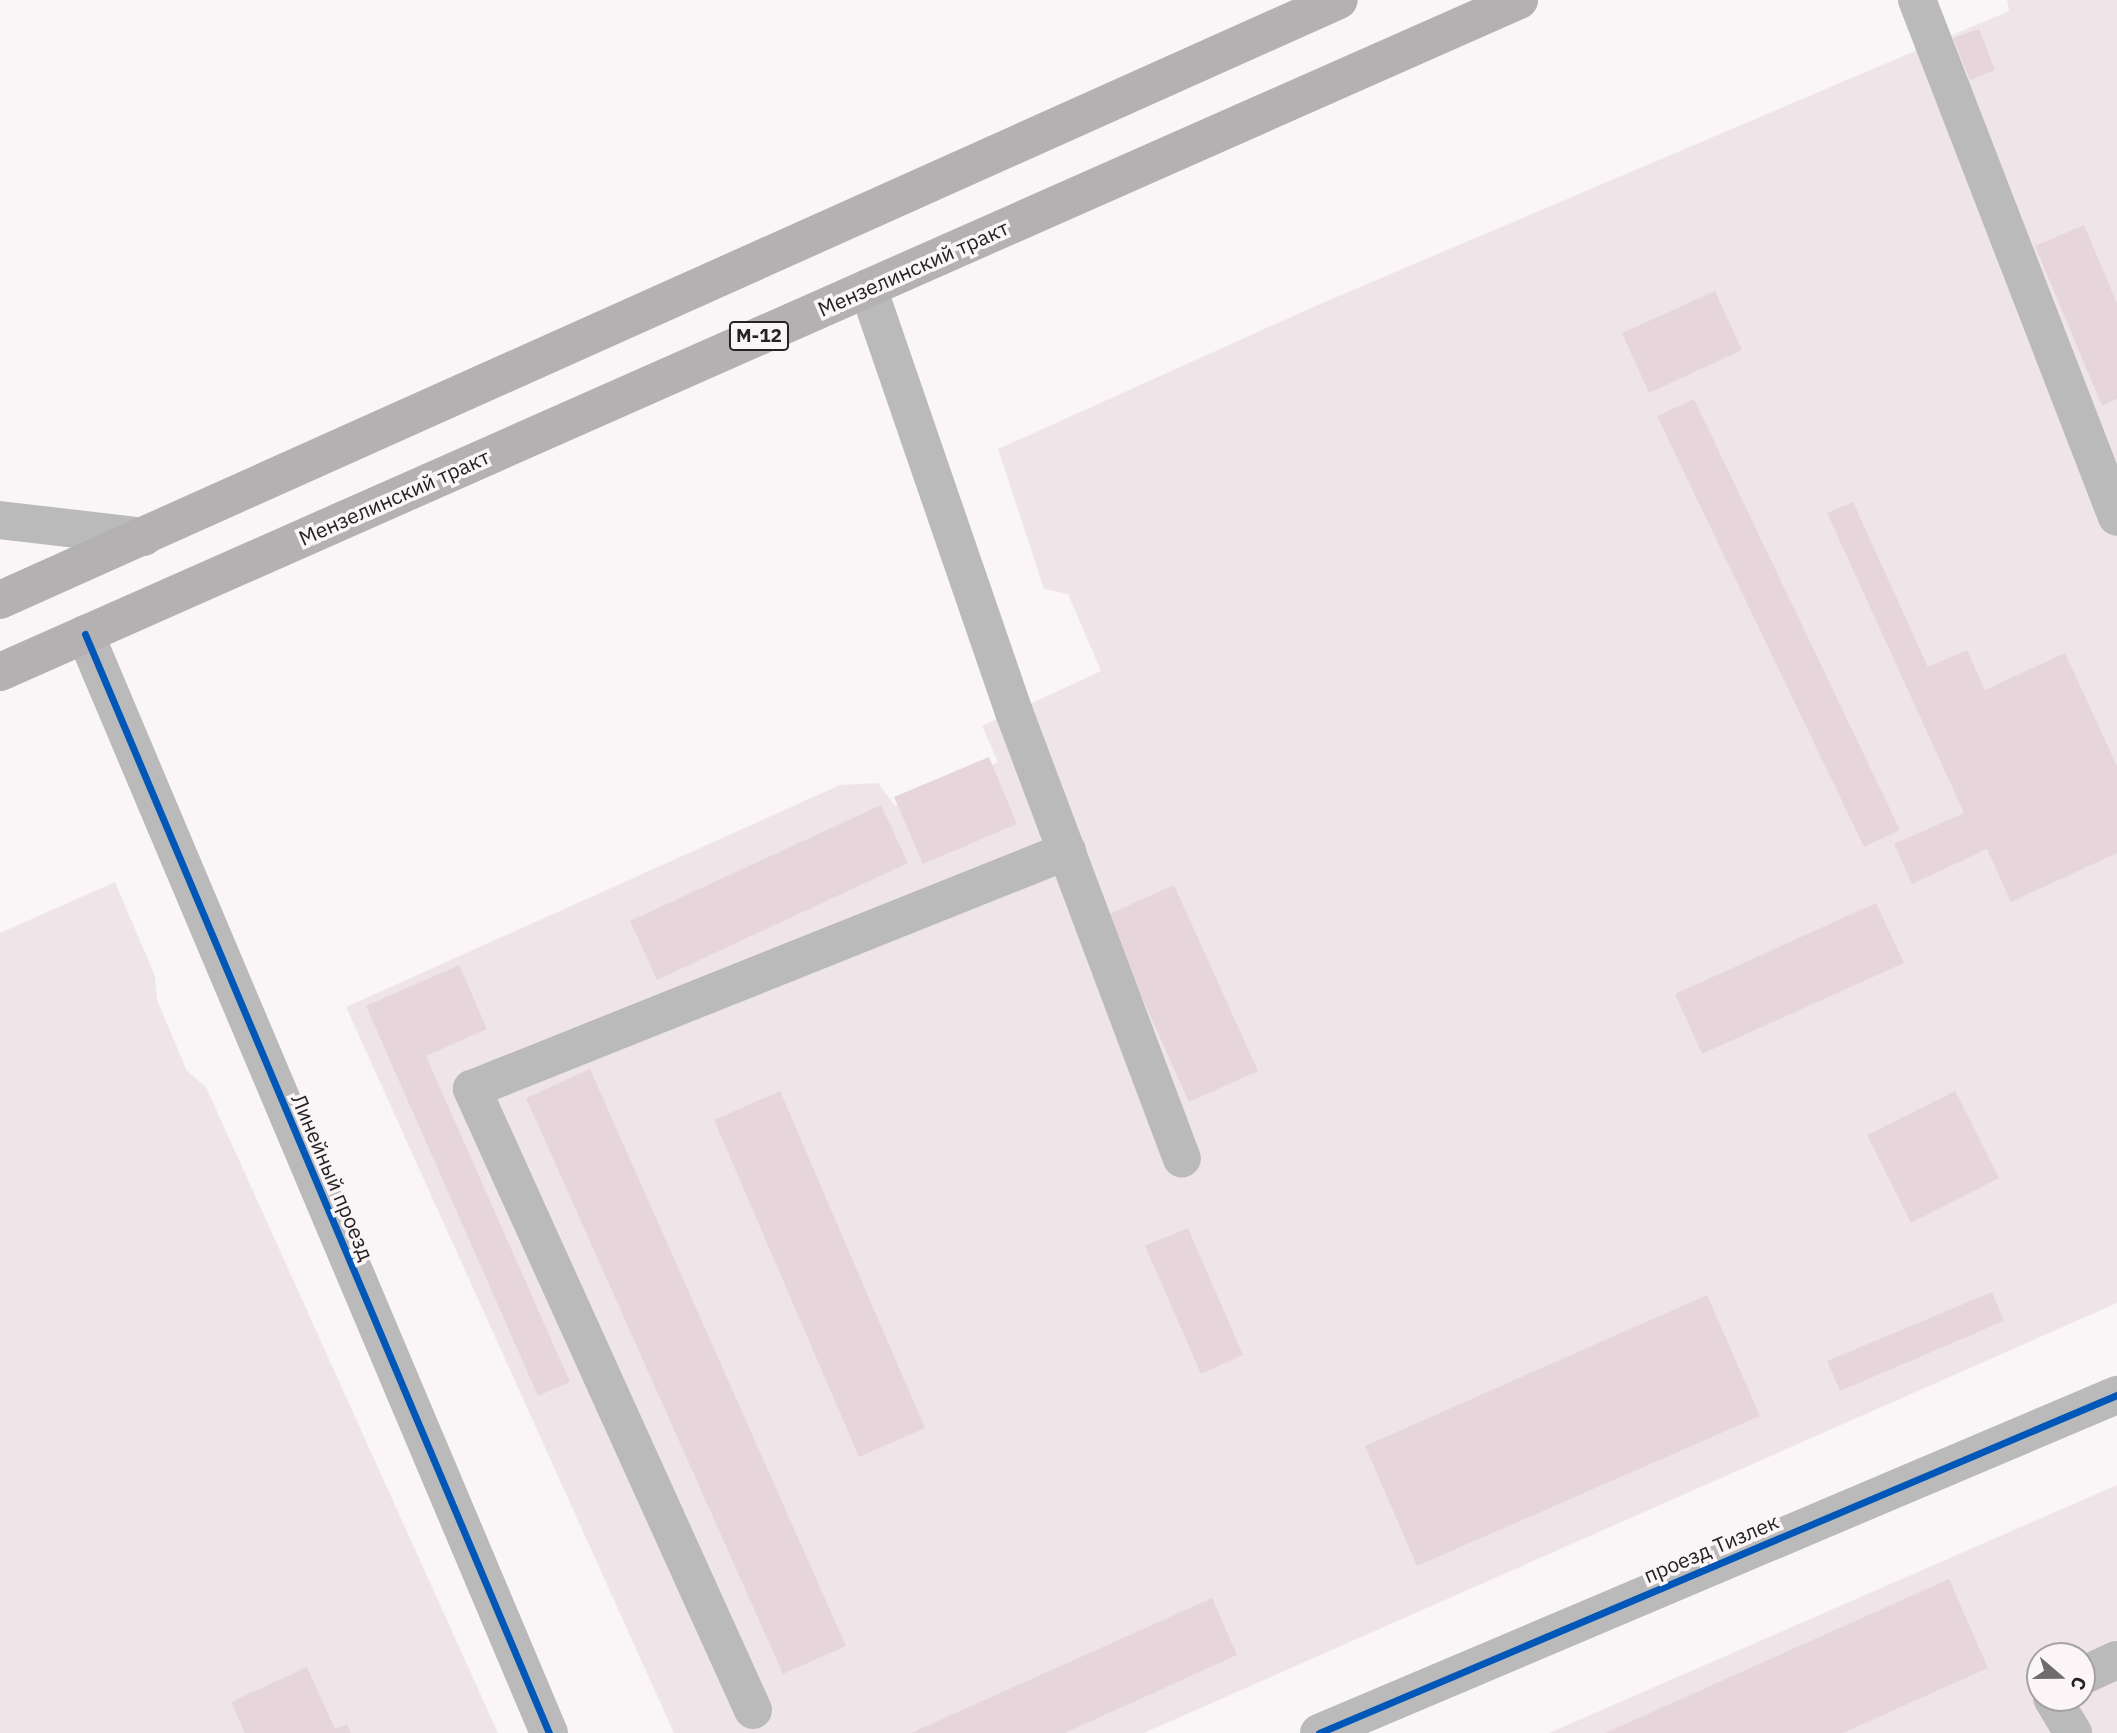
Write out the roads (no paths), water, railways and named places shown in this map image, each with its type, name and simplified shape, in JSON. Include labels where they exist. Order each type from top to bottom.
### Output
[{"type":"main road","points":[[0,600],[1339,0]]},
{"type":"main road","name":"Мензелинский тракт","points":[[0,672],[1519,0]]},
{"type":"street","points":[[1917,0],[2117,517]]},
{"type":"street","points":[[868,288],[1067,851],[1182,1158]]},
{"type":"street","points":[[0,520],[144,537]]},
{"type":"street","name":"Линейный проезд","points":[[85,634],[549,1733]]},
{"type":"street","points":[[753,1710],[472,1089],[1067,851]]},
{"type":"street","name":"проезд Тизлек","points":[[1319,1733],[2117,1395]]},
{"type":"street","points":[[2096,1670],[2117,1660]]},
{"type":"street","points":[[2060,1712],[2073,1733]]}]
